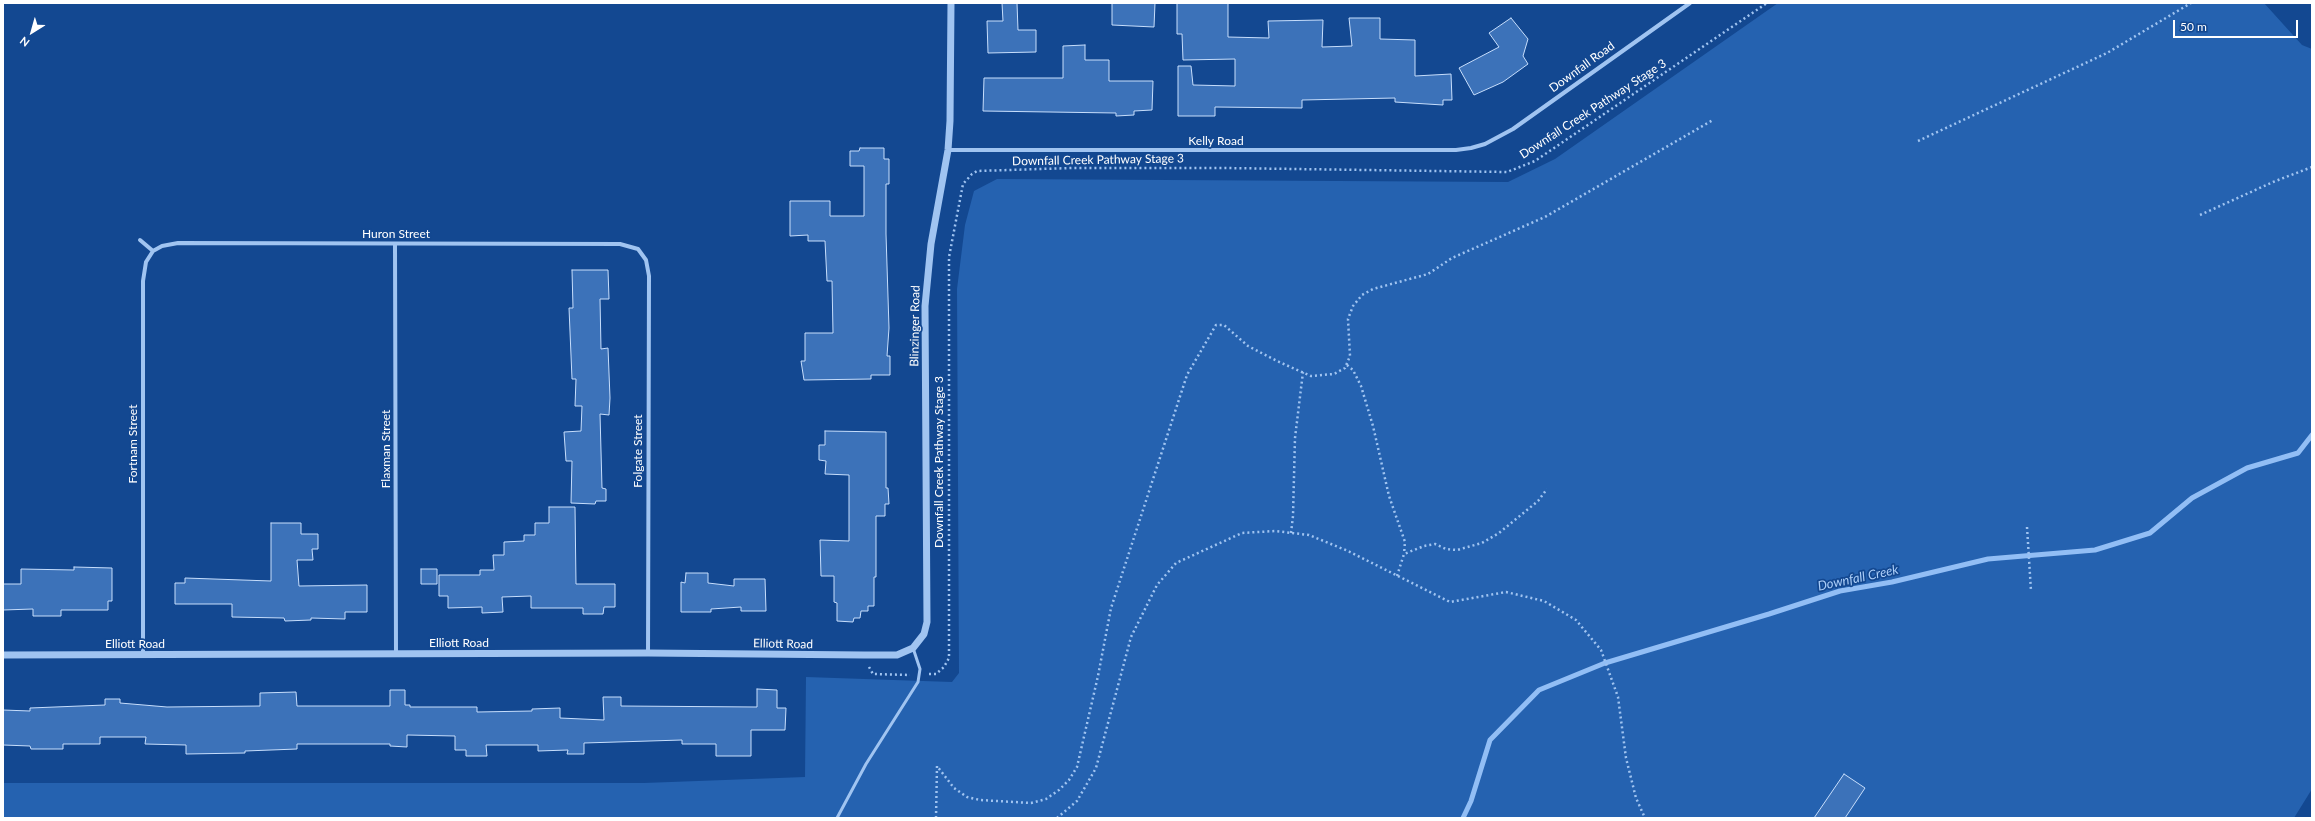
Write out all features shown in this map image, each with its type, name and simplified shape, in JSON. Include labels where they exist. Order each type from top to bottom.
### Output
[{"type":"street","name":"Blinzinger Road","points":[[913,648],[924,634],[927,622],[925,306],[931,244],[948,150],[951,93],[951,3]]},
{"type":"street","name":"Downfall Road","points":[[1485,144],[1513,129],[1690,3]]},
{"type":"street","name":"Kelly Road","points":[[948,150],[1448,150],[1485,144]]},
{"type":"street","points":[[140,240],[153,251]]},
{"type":"street","name":"Huron Street","points":[[153,251],[162,246],[178,243],[620,244],[634,247],[640,252]]},
{"type":"street","name":"Flaxman Street","points":[[395,244],[396,654]]},
{"type":"street","name":"Fortnam Street","points":[[143,655],[143,281],[146,262],[153,251]]},
{"type":"street","name":"Folgate Street","points":[[640,252],[646,260],[648,276],[648,653]]},
{"type":"street","name":"Elliott Road","points":[[3,655],[648,653],[897,655],[913,648]]},
{"type":"lane","points":[[837,818],[866,764],[920,675],[913,648]]},
{"type":"path","name":"Downfall Creek Pathway Stage 3","points":[[864,655],[873,674],[936,674],[944,667],[949,658],[949,257],[963,184],[972,174],[977,171],[1080,168],[1294,168],[1507,172],[1535,161],[1767,3]]},
{"type":"path","points":[[1918,141],[2107,53],[2191,3]]},
{"type":"path","points":[[936,818],[937,766],[954,788],[967,797],[980,800],[1031,803],[1046,799],[1059,790],[1069,780],[1077,767],[1098,676],[1111,608],[1187,375],[1216,325],[1224,325],[1248,346],[1276,361],[1311,376],[1334,374],[1345,368],[1347,365],[1350,356],[1348,319],[1353,306],[1362,295],[1374,289],[1428,274],[1452,258],[1545,217],[1713,120]]},
{"type":"path","points":[[2200,215],[2273,182],[2312,168]]},
{"type":"path","points":[[1347,365],[1352,370],[1361,386],[1373,426],[1389,496],[1405,542],[1404,554],[1397,576]]},
{"type":"path","points":[[1291,533],[1293,516],[1295,438],[1303,372]]},
{"type":"path","points":[[1404,554],[1435,544],[1446,549],[1457,550],[1482,543],[1499,533],[1538,501],[1547,489]]},
{"type":"path","points":[[2028,527],[2031,591]]},
{"type":"path","points":[[1057,818],[1077,801],[1096,768],[1131,637],[1157,585],[1176,563],[1242,533],[1275,531],[1309,535],[1348,551],[1450,602],[1506,592],[1544,602],[1576,620],[1601,650],[1618,697],[1626,758],[1636,798],[1645,818]]},
{"type":"shaded area","points":[[1778,3],[2264,3],[2302,45],[2312,49],[2312,789],[2294,818],[3,818],[3,783],[644,783],[805,777],[806,677],[952,682],[959,673],[957,289],[965,225],[974,191],[997,179],[1508,182],[1555,159]]},
{"type":"building","points":[[1002,3],[1017,3],[1018,30],[1036,30],[1036,52],[988,53],[987,21],[1003,21]]},
{"type":"building","points":[[1112,3],[1155,3],[1154,27],[1112,25]]},
{"type":"building","points":[[1177,3],[1228,3],[1228,37],[1269,38],[1268,21],[1323,20],[1322,47],[1352,46],[1349,18],[1380,18],[1380,39],[1415,40],[1415,76],[1451,74],[1452,100],[1443,100],[1443,105],[1395,102],[1395,98],[1302,100],[1302,108],[1215,107],[1215,116],[1178,116],[1178,66],[1191,66],[1193,85],[1235,86],[1235,59],[1183,60],[1182,34],[1177,34]]},
{"type":"building","points":[[1511,18],[1528,39],[1523,56],[1528,64],[1503,82],[1474,95],[1459,68],[1499,47],[1489,33]]},
{"type":"building","points":[[1085,45],[1085,60],[1109,60],[1109,81],[1153,81],[1152,110],[1134,111],[1134,115],[1116,116],[1116,113],[983,111],[984,78],[1063,78],[1063,46]]},
{"type":"building","points":[[860,148],[884,148],[884,159],[889,159],[889,184],[886,184],[886,234],[889,328],[887,356],[890,356],[890,375],[871,375],[871,379],[804,380],[801,361],[805,361],[805,333],[833,333],[832,281],[827,281],[825,241],[808,241],[808,235],[790,236],[790,201],[830,201],[830,216],[864,216],[864,166],[850,166],[850,151],[859,151]]},
{"type":"building","points":[[572,270],[608,270],[609,299],[600,299],[601,349],[608,348],[610,398],[609,415],[600,414],[602,488],[606,489],[606,501],[596,501],[595,504],[571,503],[572,461],[566,461],[564,432],[581,431],[582,406],[575,406],[576,379],[572,379],[569,308],[573,308]]},
{"type":"building","points":[[825,431],[886,432],[886,488],[888,488],[889,504],[885,504],[885,516],[876,516],[876,577],[874,577],[874,606],[868,606],[868,611],[861,611],[860,618],[854,618],[853,622],[837,621],[837,603],[834,602],[834,576],[821,576],[820,540],[849,541],[849,475],[825,474],[826,461],[819,460],[819,445],[825,445]]},
{"type":"building","points":[[549,507],[575,507],[576,584],[615,584],[615,607],[604,607],[603,614],[583,614],[583,608],[531,608],[531,596],[502,597],[503,612],[482,613],[482,607],[448,608],[448,596],[439,596],[439,575],[480,575],[480,570],[494,570],[493,555],[504,555],[504,542],[524,541],[524,535],[535,535],[535,523],[549,523]]},
{"type":"building","points":[[271,523],[301,523],[301,534],[318,534],[318,549],[312,549],[313,560],[297,560],[299,586],[367,585],[367,612],[345,612],[345,619],[311,618],[311,620],[285,621],[284,618],[232,617],[232,604],[175,604],[175,583],[185,583],[185,578],[271,581]]},
{"type":"building","points":[[74,567],[112,568],[112,601],[108,601],[108,610],[61,610],[61,616],[33,616],[33,609],[3,610],[3,584],[21,584],[21,569],[74,570]]},
{"type":"building","points":[[421,569],[437,569],[437,584],[421,584]]},
{"type":"building","points":[[686,573],[708,573],[708,583],[734,586],[734,579],[765,579],[766,611],[741,611],[741,607],[711,609],[711,612],[681,612],[681,582],[685,583]]},
{"type":"building","points":[[757,689],[777,690],[777,708],[786,708],[785,730],[751,730],[751,756],[716,756],[716,744],[682,744],[682,740],[584,743],[584,754],[567,754],[568,750],[538,751],[538,745],[486,745],[487,756],[466,756],[466,750],[455,750],[455,736],[407,735],[407,747],[390,746],[390,744],[297,744],[297,749],[245,751],[245,753],[186,754],[186,745],[145,744],[146,737],[100,737],[100,744],[63,744],[63,749],[31,749],[30,746],[3,745],[3,710],[30,711],[30,708],[105,705],[105,699],[120,699],[120,703],[167,707],[260,706],[260,693],[296,692],[297,706],[390,706],[390,690],[405,690],[405,705],[410,705],[410,707],[477,707],[477,712],[532,711],[532,709],[560,708],[560,718],[604,720],[603,697],[621,697],[621,706],[757,707]]},
{"type":"building","points":[[1844,774],[1865,788],[1845,818],[1814,818]]},
{"type":"waterway","name":"Downfall Creek","points":[[1463,818],[1471,801],[1490,740],[1539,690],[1605,663],[1840,591],[1892,582],[1988,559],[2095,550],[2150,533],[2192,498],[2247,468],[2298,453],[2312,435]]}]
